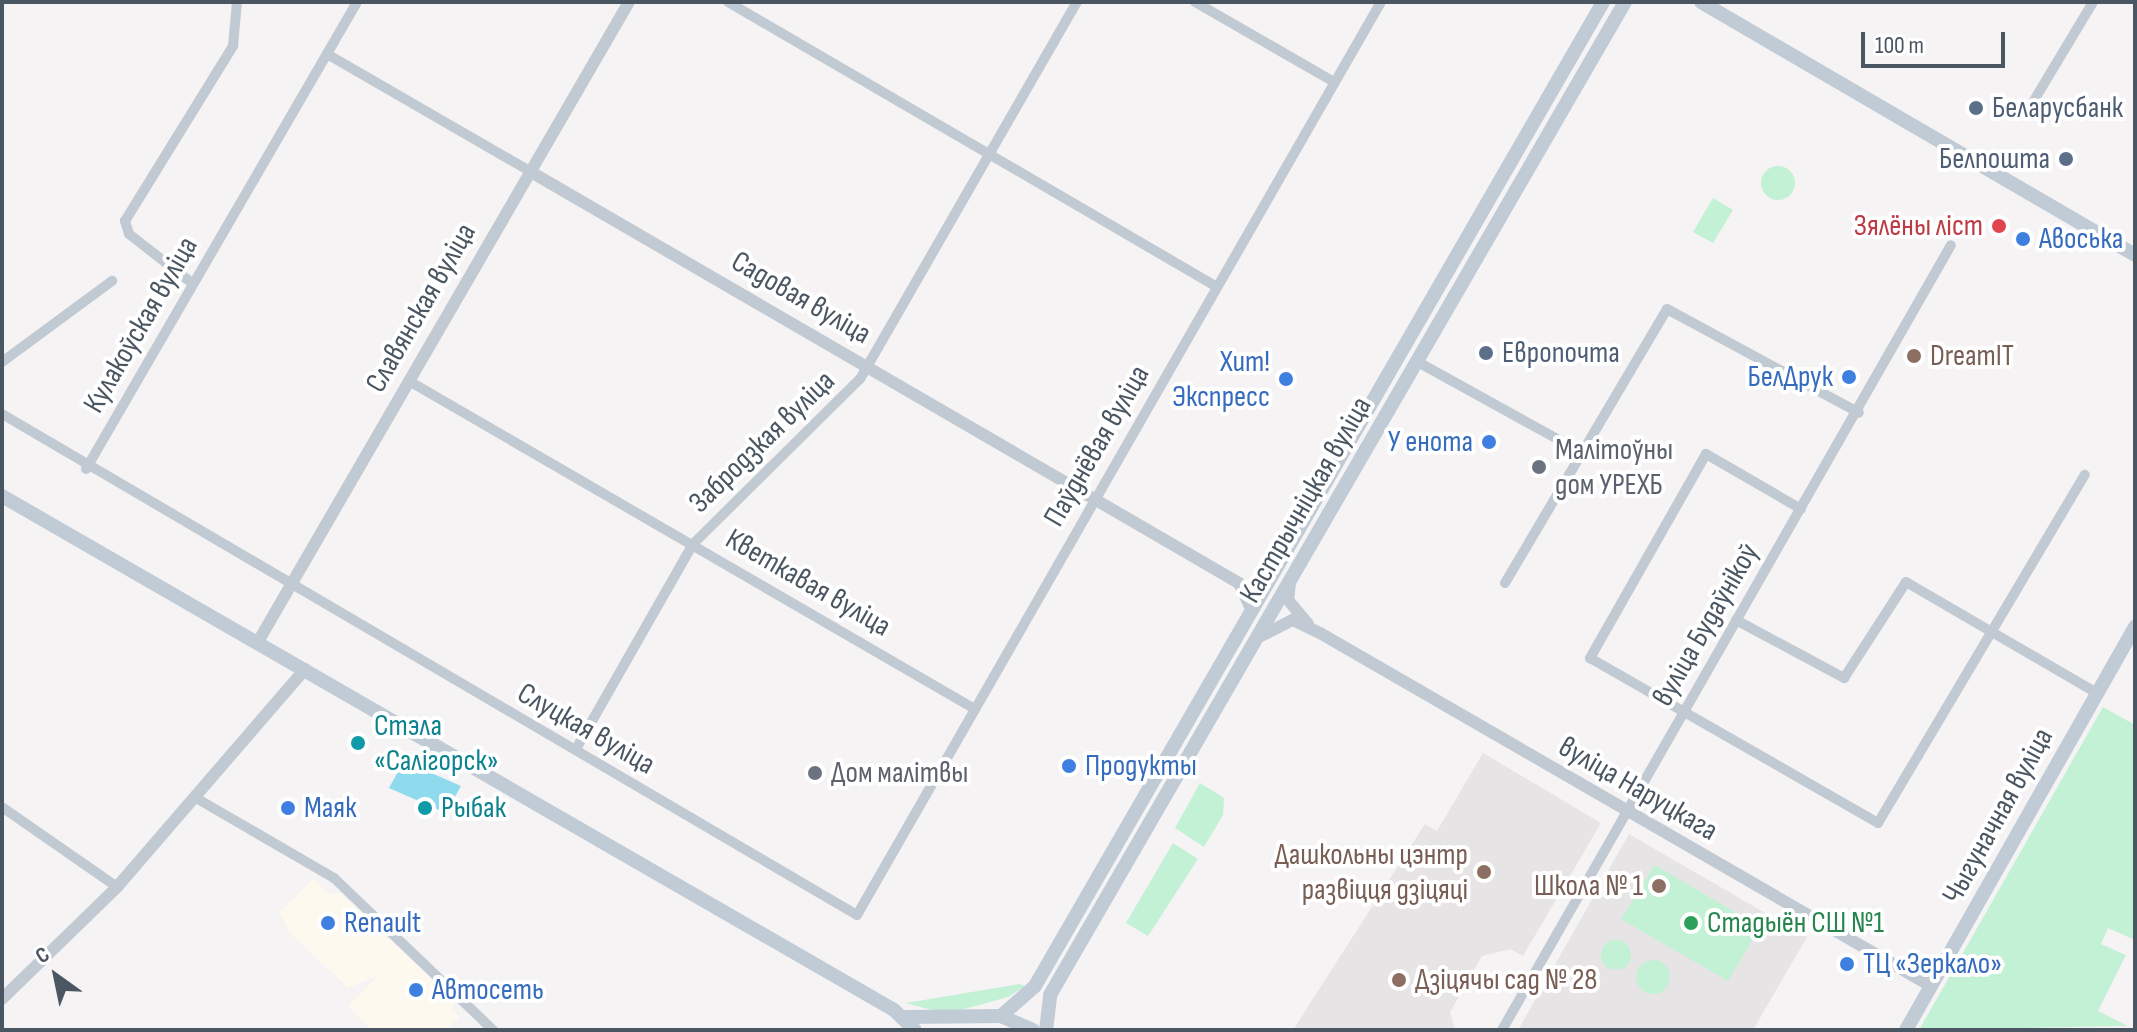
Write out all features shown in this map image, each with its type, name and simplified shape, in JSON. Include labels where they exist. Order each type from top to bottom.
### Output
[{"type":"main road","name":"Кастрычніцкая вуліца","points":[[1001,1016],[1035,986],[1603,2]]},
{"type":"main road","name":"Кастрычніцкая вуліца","points":[[1046,1030],[1050,995],[1295,566],[1625,2]]},
{"type":"main road","points":[[1701,2],[2135,255]]},
{"type":"main road","points":[[2,496],[259,640],[905,1017],[915,1030]]},
{"type":"main road","name":"Чыгуначная вуліца","points":[[1906,1030],[2135,627]]},
{"type":"main road","points":[[905,1017],[977,1020],[1001,1016],[1033,1030]]},
{"type":"main road","points":[[965,1030],[977,1020]]},
{"type":"street","points":[[189,280],[129,234],[132,208],[233,46],[237,2]]},
{"type":"street","name":"Кулакоўская вуліца","points":[[82,466],[189,280],[357,2]]},
{"type":"street","name":"Славянская вуліца","points":[[259,640],[629,2]]},
{"type":"street","points":[[728,2],[990,158],[1217,287]]},
{"type":"street","name":"Забродзкая вуліца","points":[[576,749],[693,544],[867,366],[990,158],[1077,2]]},
{"type":"street","points":[[1195,2],[1334,82]]},
{"type":"street","name":"Паўднёвая вуліца","points":[[857,915],[973,708],[1381,2]]},
{"type":"street","points":[[2033,102],[2093,2]]},
{"type":"street","name":"Садовая вуліца","points":[[327,54],[1248,588]]},
{"type":"street","name":"вуліца Будаўнікоў","points":[[1502,1030],[1736,620],[1859,413],[1951,245]]},
{"type":"street","points":[[2,362],[112,281]]},
{"type":"street","points":[[1505,583],[1667,309],[1859,413]]},
{"type":"street","points":[[1416,361],[1581,452]]},
{"type":"street","name":"Кветкавая вуліца","points":[[409,381],[973,708]]},
{"type":"street","points":[[2,414],[82,466],[290,587]]},
{"type":"street","points":[[1801,509],[1706,454],[1590,658],[1881,823],[2085,475]]},
{"type":"street","points":[[1295,566],[1288,601],[1320,633]]},
{"type":"street","points":[[1252,611],[1248,588],[1270,579]]},
{"type":"street","points":[[1736,620],[1839,678],[1852,674],[1906,582],[2097,693]]},
{"type":"street","name":"Слуцкая вуліца","points":[[290,587],[576,749],[857,915]]},
{"type":"street","points":[[1253,643],[1271,626],[1293,620],[1320,633]]},
{"type":"street","name":"вуліца Наруцкага","points":[[1320,633],[1931,986]]},
{"type":"street","points":[[2,999],[117,887],[305,669]]},
{"type":"street","points":[[196,798],[334,878],[464,997],[493,1030]]},
{"type":"street","points":[[2,807],[117,887]]},
{"type":"shaded area","name":"Дашкольны цэнтр развіцця дзіцяці","points":[[1483,753],[1601,823],[1523,956],[1510,949],[1482,956],[1450,1012],[1455,1030],[1293,1030],[1425,824],[1437,831]]},
{"type":"shaded area","name":"Школа № 1","points":[[1629,834],[1807,937],[1753,1030],[1518,1030]]},
{"type":"shaded area","points":[[313,879],[330,894],[340,893],[456,1002],[451,1008],[459,1017],[446,1030],[372,1030],[348,1006],[377,976],[348,988],[290,933],[279,912]]},
{"type":"green space","points":[[1778,166],[1790,171],[1795,183],[1790,195],[1778,200],[1766,195],[1761,183],[1766,171]]},
{"type":"green space","points":[[1713,198],[1733,210],[1713,243],[1693,232]]},
{"type":"green space","points":[[2103,707],[2135,725],[2135,940],[2108,928],[2101,944],[2126,955],[2098,1011],[2128,1026],[1919,1030]]},
{"type":"green space","points":[[1200,783],[1224,798],[1223,815],[1204,847],[1175,828]]},
{"type":"green space","points":[[1173,843],[1198,859],[1148,936],[1126,923]]},
{"type":"green space","name":"Стадыён СШ №1","points":[[1655,865],[1760,927],[1728,981],[1621,919]]},
{"type":"green space","points":[[1616,940],[1627,944],[1631,955],[1627,966],[1616,970],[1605,966],[1601,955],[1605,944]]},
{"type":"green space","points":[[1653,960],[1665,965],[1670,977],[1665,989],[1653,994],[1641,989],[1636,977],[1641,965]]},
{"type":"green space","points":[[1019,984],[1025,986],[1008,997],[946,1014],[906,1003]]},
{"type":"water","points":[[404,761],[461,786],[446,813],[389,788]]},
{"type":"place","name":"Беларусбанк","points":[[1976,108]]},
{"type":"place","name":"Белпошта","points":[[2066,159]]},
{"type":"place","name":"Зялёны ліст","points":[[1999,226]]},
{"type":"place","name":"Авоська","points":[[2023,239]]},
{"type":"place","name":"Европочта","points":[[1486,353]]},
{"type":"place","name":"DreamIT","points":[[1914,356]]},
{"type":"place","name":"БелДрук","points":[[1849,377]]},
{"type":"place","name":"Хит! Экспресс","points":[[1286,379]]},
{"type":"place","name":"У енота","points":[[1489,442]]},
{"type":"place","name":"Малітоўны дом УРЕХБ","points":[[1539,467]]},
{"type":"place","name":"Стэла «Салігорск»","points":[[358,743]]},
{"type":"place","name":"Продукты","points":[[1069,766]]},
{"type":"place","name":"Дом малітвы","points":[[815,773]]},
{"type":"place","name":"Маяк","points":[[288,808]]},
{"type":"place","name":"Рыбак","points":[[425,808]]},
{"type":"place","name":"Дашкольны цэнтр развіцця дзіцяці","points":[[1484,872]]},
{"type":"place","name":"Школа № 1","points":[[1659,886]]},
{"type":"place","name":"Renault","points":[[328,923]]},
{"type":"place","name":"Стадыён СШ №1","points":[[1691,923]]},
{"type":"place","name":"ТЦ «Зеркало»","points":[[1847,964]]},
{"type":"place","name":"Дзіцячы сад № 28","points":[[1399,980]]},
{"type":"place","name":"Автосеть","points":[[416,990]]}]
